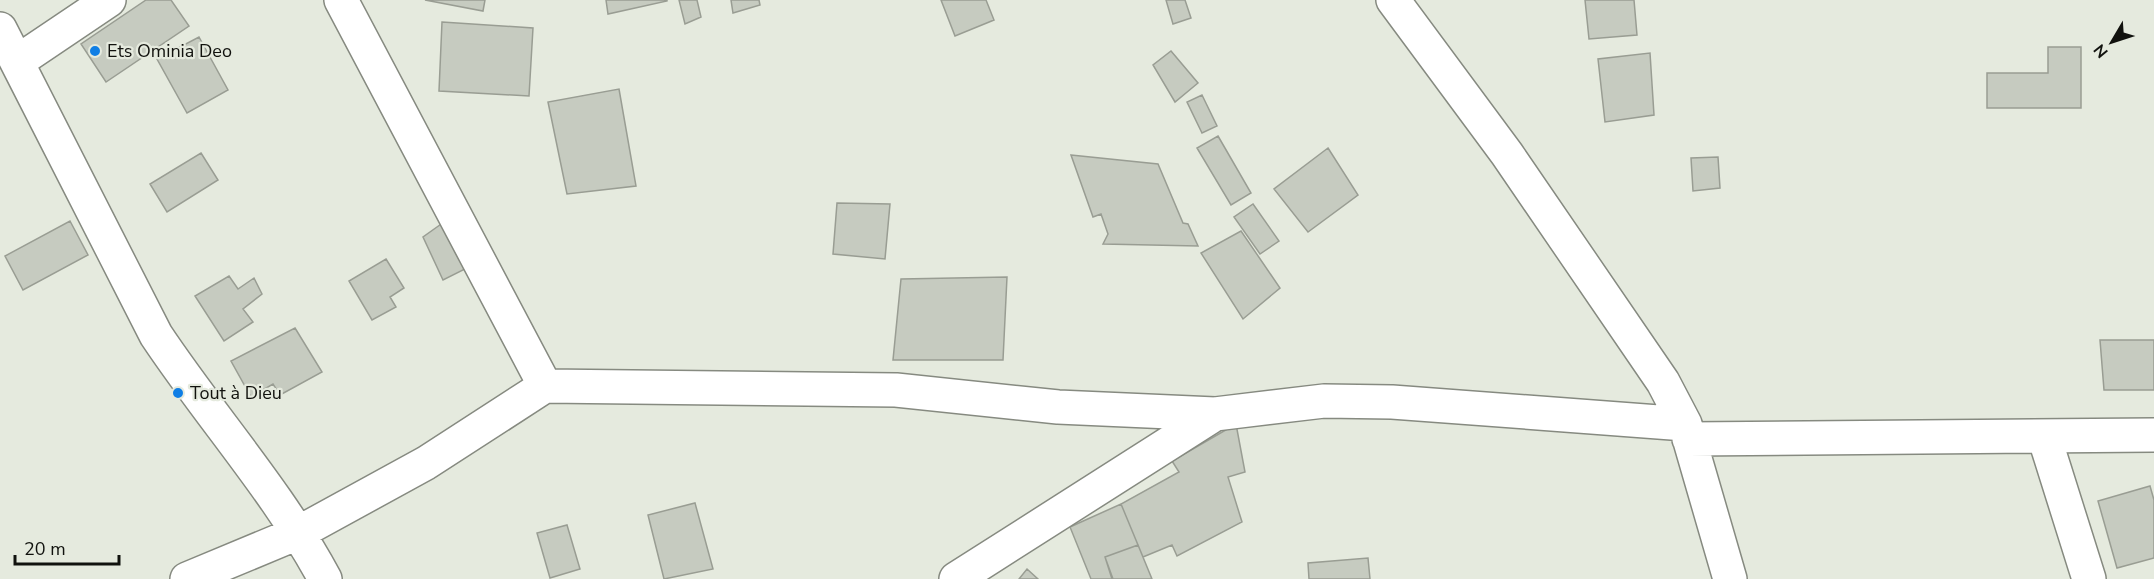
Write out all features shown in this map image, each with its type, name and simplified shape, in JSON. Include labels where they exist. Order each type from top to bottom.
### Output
[{"type":"street","points":[[17,62],[109,0]]},
{"type":"street","points":[[341,0],[545,386]]},
{"type":"street","points":[[1393,0],[1534,193],[1649,360],[1687,431],[1723,573]]},
{"type":"street","points":[[0,29],[156,335],[183,376],[300,531],[325,579]]},
{"type":"street","points":[[187,579],[300,531],[426,463],[545,386],[896,390],[1058,407],[1215,414],[1324,400],[1381,401],[1687,431],[2044,436],[2154,435]]},
{"type":"street","points":[[956,579],[1215,414]]},
{"type":"street","points":[[2044,436],[2089,579]]},
{"type":"building","points":[[146,0],[171,0],[189,26],[106,82],[81,44]]},
{"type":"building","points":[[425,0],[485,0],[483,11]]},
{"type":"building","points":[[606,0],[667,0],[667,1],[608,14]]},
{"type":"building","points":[[679,0],[697,0],[701,17],[685,24]]},
{"type":"building","points":[[731,0],[759,0],[760,5],[733,13]]},
{"type":"building","points":[[941,0],[986,0],[994,20],[955,36]]},
{"type":"building","points":[[1166,0],[1185,0],[1191,18],[1173,24]]},
{"type":"building","points":[[1585,0],[1634,0],[1637,35],[1589,39]]},
{"type":"building","points":[[442,22],[533,28],[529,96],[439,91]]},
{"type":"building","points":[[199,37],[228,90],[187,113],[157,59]]},
{"type":"building","points":[[2048,47],[2081,47],[2081,108],[1987,108],[1987,73],[2048,73]]},
{"type":"building","points":[[1171,51],[1198,83],[1175,102],[1153,65]]},
{"type":"building","points":[[1650,53],[1654,115],[1605,122],[1598,59]]},
{"type":"building","points":[[619,89],[636,186],[567,194],[548,102]]},
{"type":"building","points":[[1202,95],[1217,126],[1202,133],[1187,102]]},
{"type":"building","points":[[1218,136],[1251,193],[1231,205],[1197,148]]},
{"type":"building","points":[[1328,148],[1358,195],[1308,232],[1274,189]]},
{"type":"building","points":[[201,153],[218,180],[167,212],[150,184]]},
{"type":"building","points":[[1071,155],[1158,164],[1183,223],[1188,224],[1198,246],[1103,244],[1108,234],[1101,214],[1093,217]]},
{"type":"building","points":[[1718,157],[1720,188],[1693,191],[1691,158]]},
{"type":"building","points":[[837,203],[890,204],[885,259],[833,254]]},
{"type":"building","points":[[1253,204],[1279,241],[1260,254],[1234,217]]},
{"type":"building","points":[[70,221],[88,255],[23,290],[5,256]]},
{"type":"building","points":[[444,222],[467,268],[443,280],[423,237]]},
{"type":"building","points":[[1241,231],[1280,288],[1243,319],[1201,253]]},
{"type":"building","points":[[386,259],[404,288],[390,297],[396,307],[372,320],[349,281]]},
{"type":"building","points":[[229,276],[238,289],[254,278],[262,294],[243,309],[253,322],[224,341],[195,296]]},
{"type":"building","points":[[1007,277],[1003,360],[893,360],[901,279]]},
{"type":"building","points":[[295,328],[322,372],[280,395],[273,384],[251,397],[231,361]]},
{"type":"building","points":[[2100,340],[2154,340],[2154,390],[2104,390]]},
{"type":"building","points":[[1236,424],[1245,472],[1228,477],[1242,522],[1177,556],[1172,545],[1143,557],[1121,504],[1179,472],[1172,461]]},
{"type":"building","points":[[2150,486],[2154,500],[2154,558],[2117,568],[2098,501]]},
{"type":"building","points":[[695,503],[713,569],[664,579],[648,515]]},
{"type":"building","points":[[1121,504],[1138,545],[1105,557],[1112,579],[1091,579],[1070,527]]},
{"type":"building","points":[[567,525],[580,569],[550,578],[537,533]]},
{"type":"building","points":[[1138,545],[1152,579],[1113,579],[1105,557]]},
{"type":"building","points":[[1368,558],[1370,579],[1309,579],[1308,563]]},
{"type":"building","points":[[1027,569],[1038,579],[1019,579]]},
{"type":"place","name":"Ets Ominia Deo","points":[[95,51]]},
{"type":"place","name":"Tout à Dieu","points":[[178,393]]}]
